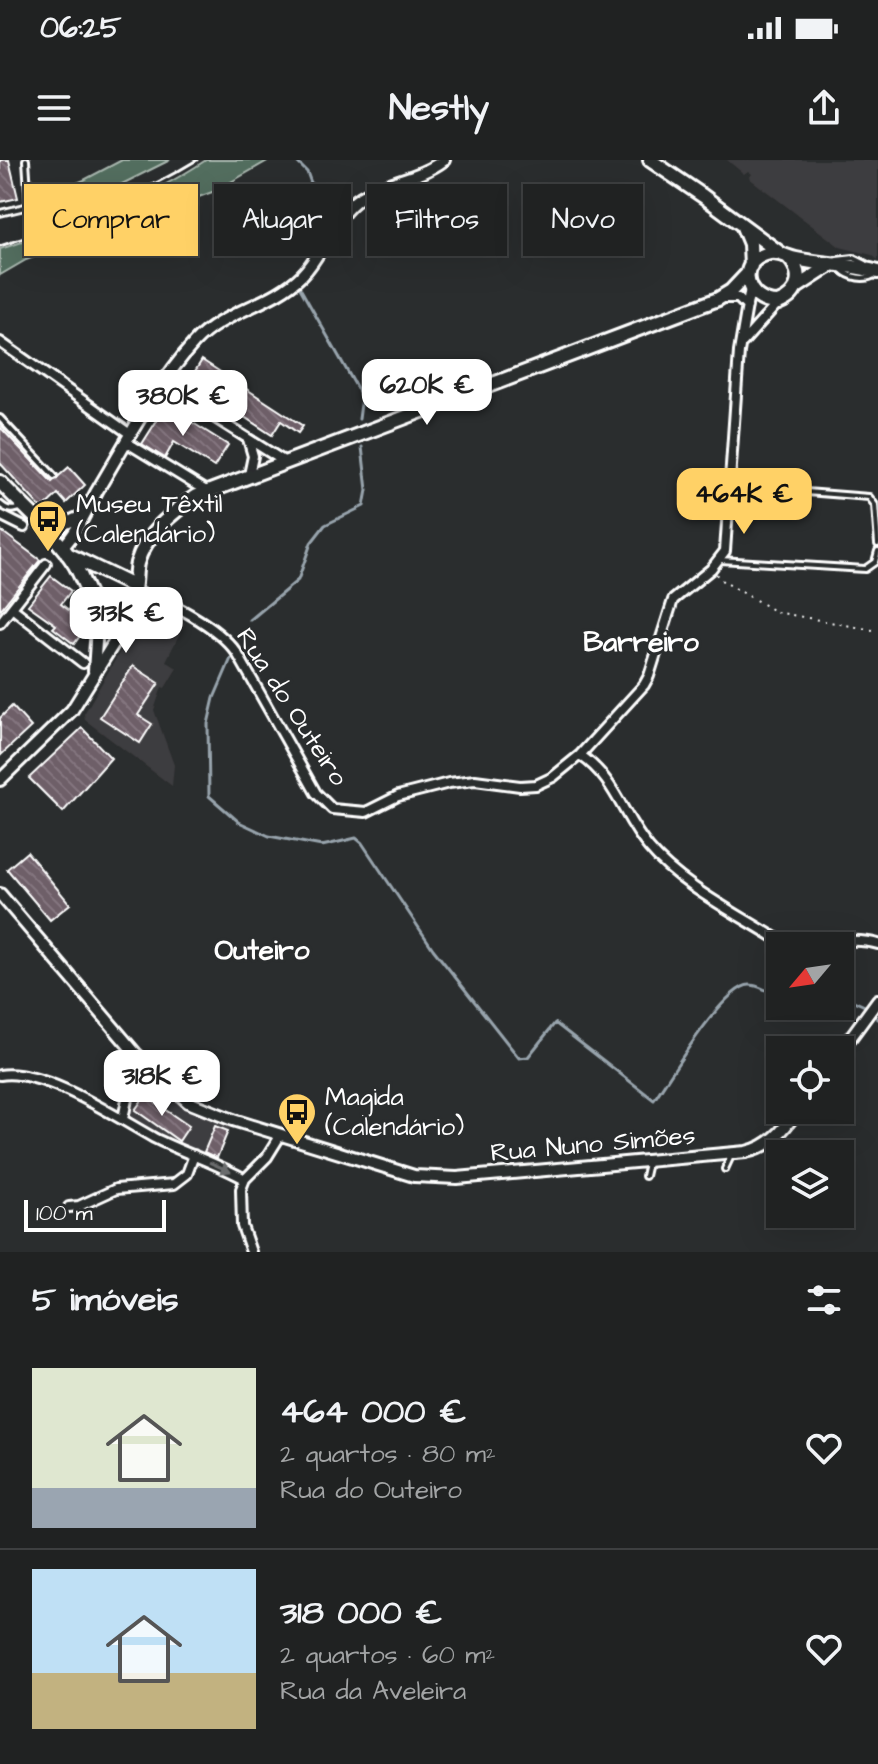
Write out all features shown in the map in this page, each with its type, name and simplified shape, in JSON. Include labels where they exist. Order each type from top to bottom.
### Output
[{"type":"main road","points":[[650,160],[784,255],[797,270],[797,287]]},
{"type":"main road","points":[[743,227],[750,244],[750,288],[762,300],[778,303],[790,297],[797,287],[835,264]]},
{"type":"main road","points":[[94,605],[97,588],[137,562],[152,536],[166,520],[206,491],[718,299],[731,291],[760,256],[784,255],[875,271]]},
{"type":"main road","points":[[0,482],[65,551],[99,615],[111,622],[125,620],[133,612],[137,562]]},
{"type":"main road","points":[[65,551],[127,582],[135,591]]},
{"type":"street","points":[[65,551],[128,438],[190,347],[207,331],[278,292],[300,276],[342,215],[359,198],[432,168],[444,160]]},
{"type":"street","points":[[720,560],[727,546],[740,346],[750,288]]},
{"type":"street","points":[[718,299],[738,298],[747,307]]},
{"type":"street","points":[[740,346],[778,303]]},
{"type":"street","points":[[0,342],[128,438],[206,491]]},
{"type":"street","points":[[163,385],[285,462]]},
{"type":"street","points":[[248,438],[253,456],[249,475]]},
{"type":"street","points":[[0,515],[24,527]]},
{"type":"street","points":[[47,532],[82,516]]},
{"type":"street","name":"Rua do Outeiro","points":[[135,591],[166,603],[223,635],[316,793],[332,809],[366,812],[398,796],[461,781],[527,787],[553,777],[580,755],[649,676],[673,600],[720,560]]},
{"type":"street","points":[[0,623],[46,564]]},
{"type":"street","points":[[0,780],[72,710],[133,612],[152,603],[166,603]]},
{"type":"street","points":[[93,675],[97,637],[94,605]]},
{"type":"street","points":[[12,608],[83,663]]},
{"type":"street","points":[[580,755],[603,773],[636,831],[662,862],[762,930],[793,944],[855,940],[878,944]]},
{"type":"street","name":"Rua Nuno Simões","points":[[0,894],[136,1054],[188,1102],[280,1136],[414,1176],[442,1179],[753,1151],[767,1145],[787,1124]]},
{"type":"street","points":[[853,1036],[876,1006]]},
{"type":"street","points":[[123,1119],[136,1054]]},
{"type":"street","points":[[0,1075],[31,1076],[245,1179]]},
{"type":"street","points":[[251,1252],[245,1240],[241,1215],[241,1189],[245,1179],[260,1165],[280,1136]]},
{"type":"street","points":[[69,1207],[79,1206],[116,1189],[174,1184],[187,1174],[194,1155]]},
{"type":"lane","points":[[0,213],[29,206],[26,160]]},
{"type":"lane","points":[[0,418],[54,476]]},
{"type":"lane","points":[[731,486],[869,497],[875,505],[878,544]]},
{"type":"lane","points":[[0,504],[5,509],[15,511],[23,507]]},
{"type":"lane","points":[[720,560],[865,569],[875,562],[878,551]]},
{"type":"lane","points":[[725,1169],[733,1153]]},
{"type":"lane","points":[[645,1176],[649,1161]]},
{"type":"path","points":[[711,569],[721,580],[776,612],[878,631]]},
{"type":"shaded area","points":[[727,160],[878,160],[878,260],[872,255],[840,247],[749,178],[752,174],[748,171],[744,174]]},
{"type":"shaded area","points":[[153,609],[185,623],[166,661],[177,668],[165,688],[162,687],[154,710],[174,765],[172,786],[85,720],[84,714],[141,615]]},
{"type":"shaded area","points":[[141,1072],[186,1109],[231,1126],[215,1161],[175,1142],[172,1144],[128,1117],[136,1073]]},
{"type":"green space","points":[[122,160],[170,160],[122,184],[75,184]]},
{"type":"green space","points":[[206,160],[269,160],[227,184],[214,184],[214,191],[198,197],[198,184],[167,184]]},
{"type":"green space","points":[[24,241],[24,256],[37,256],[0,275],[0,249]]},
{"type":"building","points":[[0,160],[9,160],[18,198],[0,202]]},
{"type":"building","points":[[202,360],[303,426],[298,433],[281,421],[272,435],[189,381]]},
{"type":"building","points":[[166,406],[228,445],[214,467],[174,442],[165,458],[142,444]]},
{"type":"building","points":[[0,427],[52,482],[69,467],[85,485],[66,503],[58,494],[42,509],[0,463]]},
{"type":"building","points":[[0,530],[40,560],[0,610]]},
{"type":"building","points":[[51,576],[71,591],[61,604],[88,625],[74,644],[53,628],[56,625],[28,605]]},
{"type":"building","points":[[133,666],[159,683],[138,715],[152,724],[140,743],[100,717]]},
{"type":"building","points":[[12,706],[31,727],[0,756],[0,718]]},
{"type":"building","points":[[82,728],[111,758],[63,812],[29,778]]},
{"type":"building","points":[[27,852],[70,904],[50,920],[7,869]]},
{"type":"building","points":[[145,1096],[189,1126],[179,1141],[135,1110]]},
{"type":"building","points":[[215,1126],[228,1131],[217,1158],[204,1152]]},
{"type":"waterway","points":[[295,160],[307,172],[311,184]]},
{"type":"waterway","points":[[300,288],[362,397],[359,419]]},
{"type":"waterway","points":[[250,620],[298,580],[311,543],[325,525],[364,506],[367,490],[362,447]]},
{"type":"waterway","points":[[232,656],[214,698],[208,724],[209,796],[239,822],[269,836],[322,846],[356,838],[362,843],[433,949],[519,1058],[528,1057],[555,1023],[654,1100],[698,1034],[726,1000],[739,989],[750,985],[766,990]]},
{"type":"waterway","points":[[854,1001],[867,1007]]},
{"type":"waterway","points":[[874,1015],[878,1019]]},
{"type":"railway","points":[[0,246],[101,209],[197,160]]},
{"type":"place","name":"Museu Têxtil (Calendário)","points":[[48,553]]},
{"type":"place","name":"Magida (Calendário)","points":[[297,1146]]},
{"type":"district","name":"Barreiro","points":[[641,642]]},
{"type":"district","name":"Outeiro","points":[[262,950]]}]
